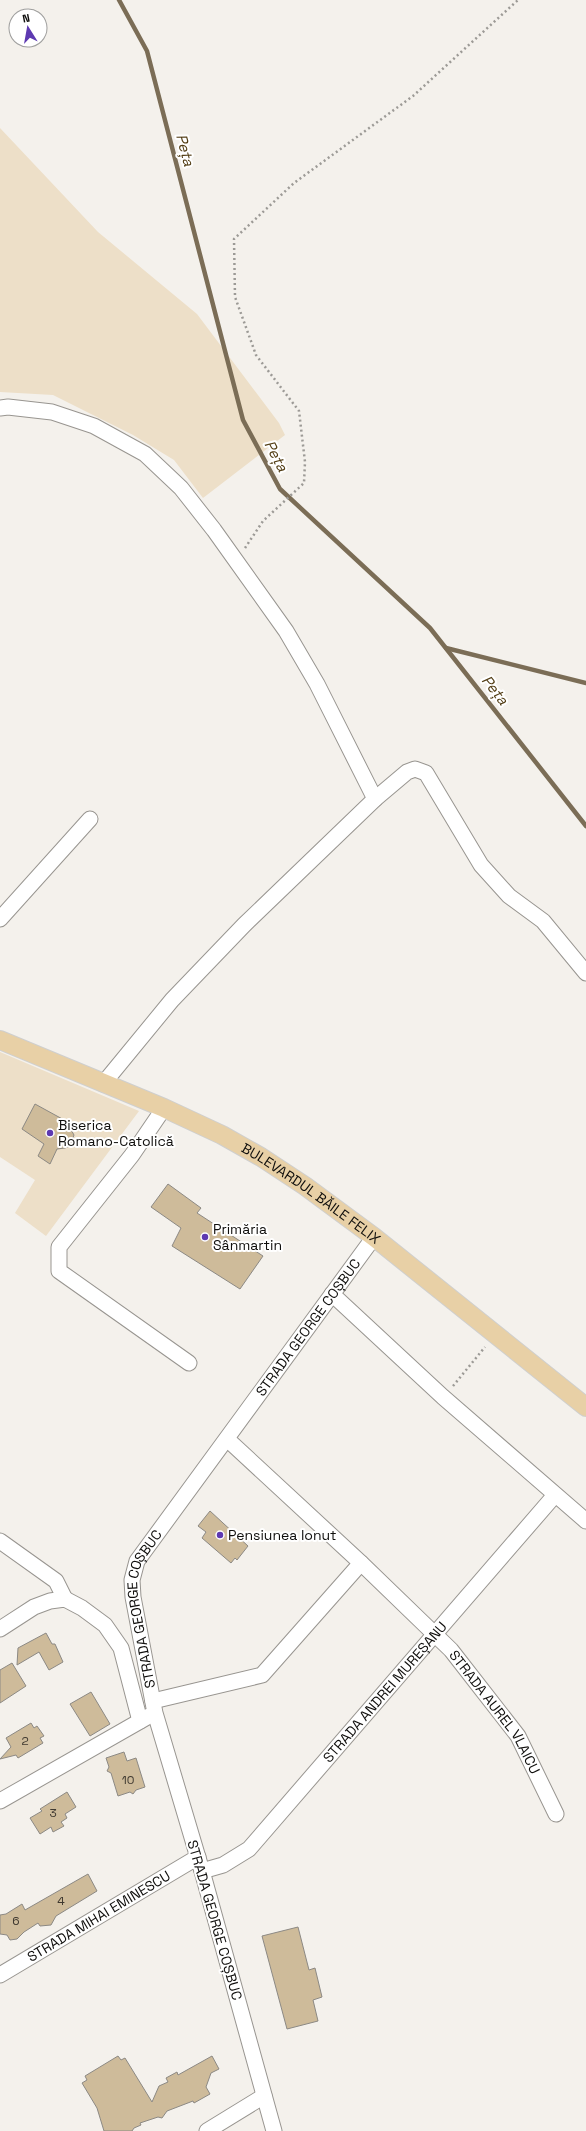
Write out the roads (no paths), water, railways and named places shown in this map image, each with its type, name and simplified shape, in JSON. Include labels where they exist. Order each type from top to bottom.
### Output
[{"type":"main road","name":"BULEVARDUL BĂILE FELIX","points":[[0,1040],[164,1108],[222,1135],[261,1157],[306,1186],[374,1237],[586,1407]]},
{"type":"street","points":[[0,408],[8,406],[52,412],[94,426],[146,454],[182,488],[286,631],[317,684],[375,799]]},
{"type":"street","points":[[103,1084],[177,995],[244,925],[375,799],[407,772],[415,769],[426,773],[481,866],[509,896],[543,921],[586,973]]},
{"type":"street","points":[[0,919],[90,820]]},
{"type":"street","points":[[164,1108],[132,1155],[59,1247],[59,1271],[189,1363]]},
{"type":"street","name":"STRADA GEORGE COȘBUC","points":[[274,2131],[200,1864],[154,1707],[132,1597],[132,1580],[137,1561],[374,1237]]},
{"type":"street","points":[[332,1294],[443,1397],[586,1522]]},
{"type":"street","name":"STRADA AUREL VLAICU","points":[[227,1439],[361,1563],[451,1650],[518,1736],[556,1814]]},
{"type":"street","name":"STRADA ANDREI MUREȘANU","points":[[200,1864],[223,1865],[249,1849],[555,1495]]},
{"type":"street","points":[[0,1541],[56,1581],[65,1599]]},
{"type":"street","points":[[0,1801],[140,1721],[154,1707],[262,1675],[361,1563]]},
{"type":"street","points":[[0,1629],[34,1607],[50,1601],[65,1599],[82,1608],[105,1625],[121,1648],[140,1721]]},
{"type":"street","name":"STRADA MIHAI EMINESCU","points":[[0,1975],[200,1864]]},
{"type":"street","points":[[207,2131],[264,2096]]},
{"type":"waterway","name":"Peța","points":[[119,0],[147,51],[243,420],[280,489],[430,628],[586,826]]},
{"type":"waterway","points":[[446,648],[586,683]]},
{"type":"place","name":"Biserica Romano-Catolică","points":[[50,1133]]},
{"type":"place","name":"Primăria Sânmartin","points":[[205,1237]]},
{"type":"place","name":"Pensiunea Ionut","points":[[220,1535]]}]
